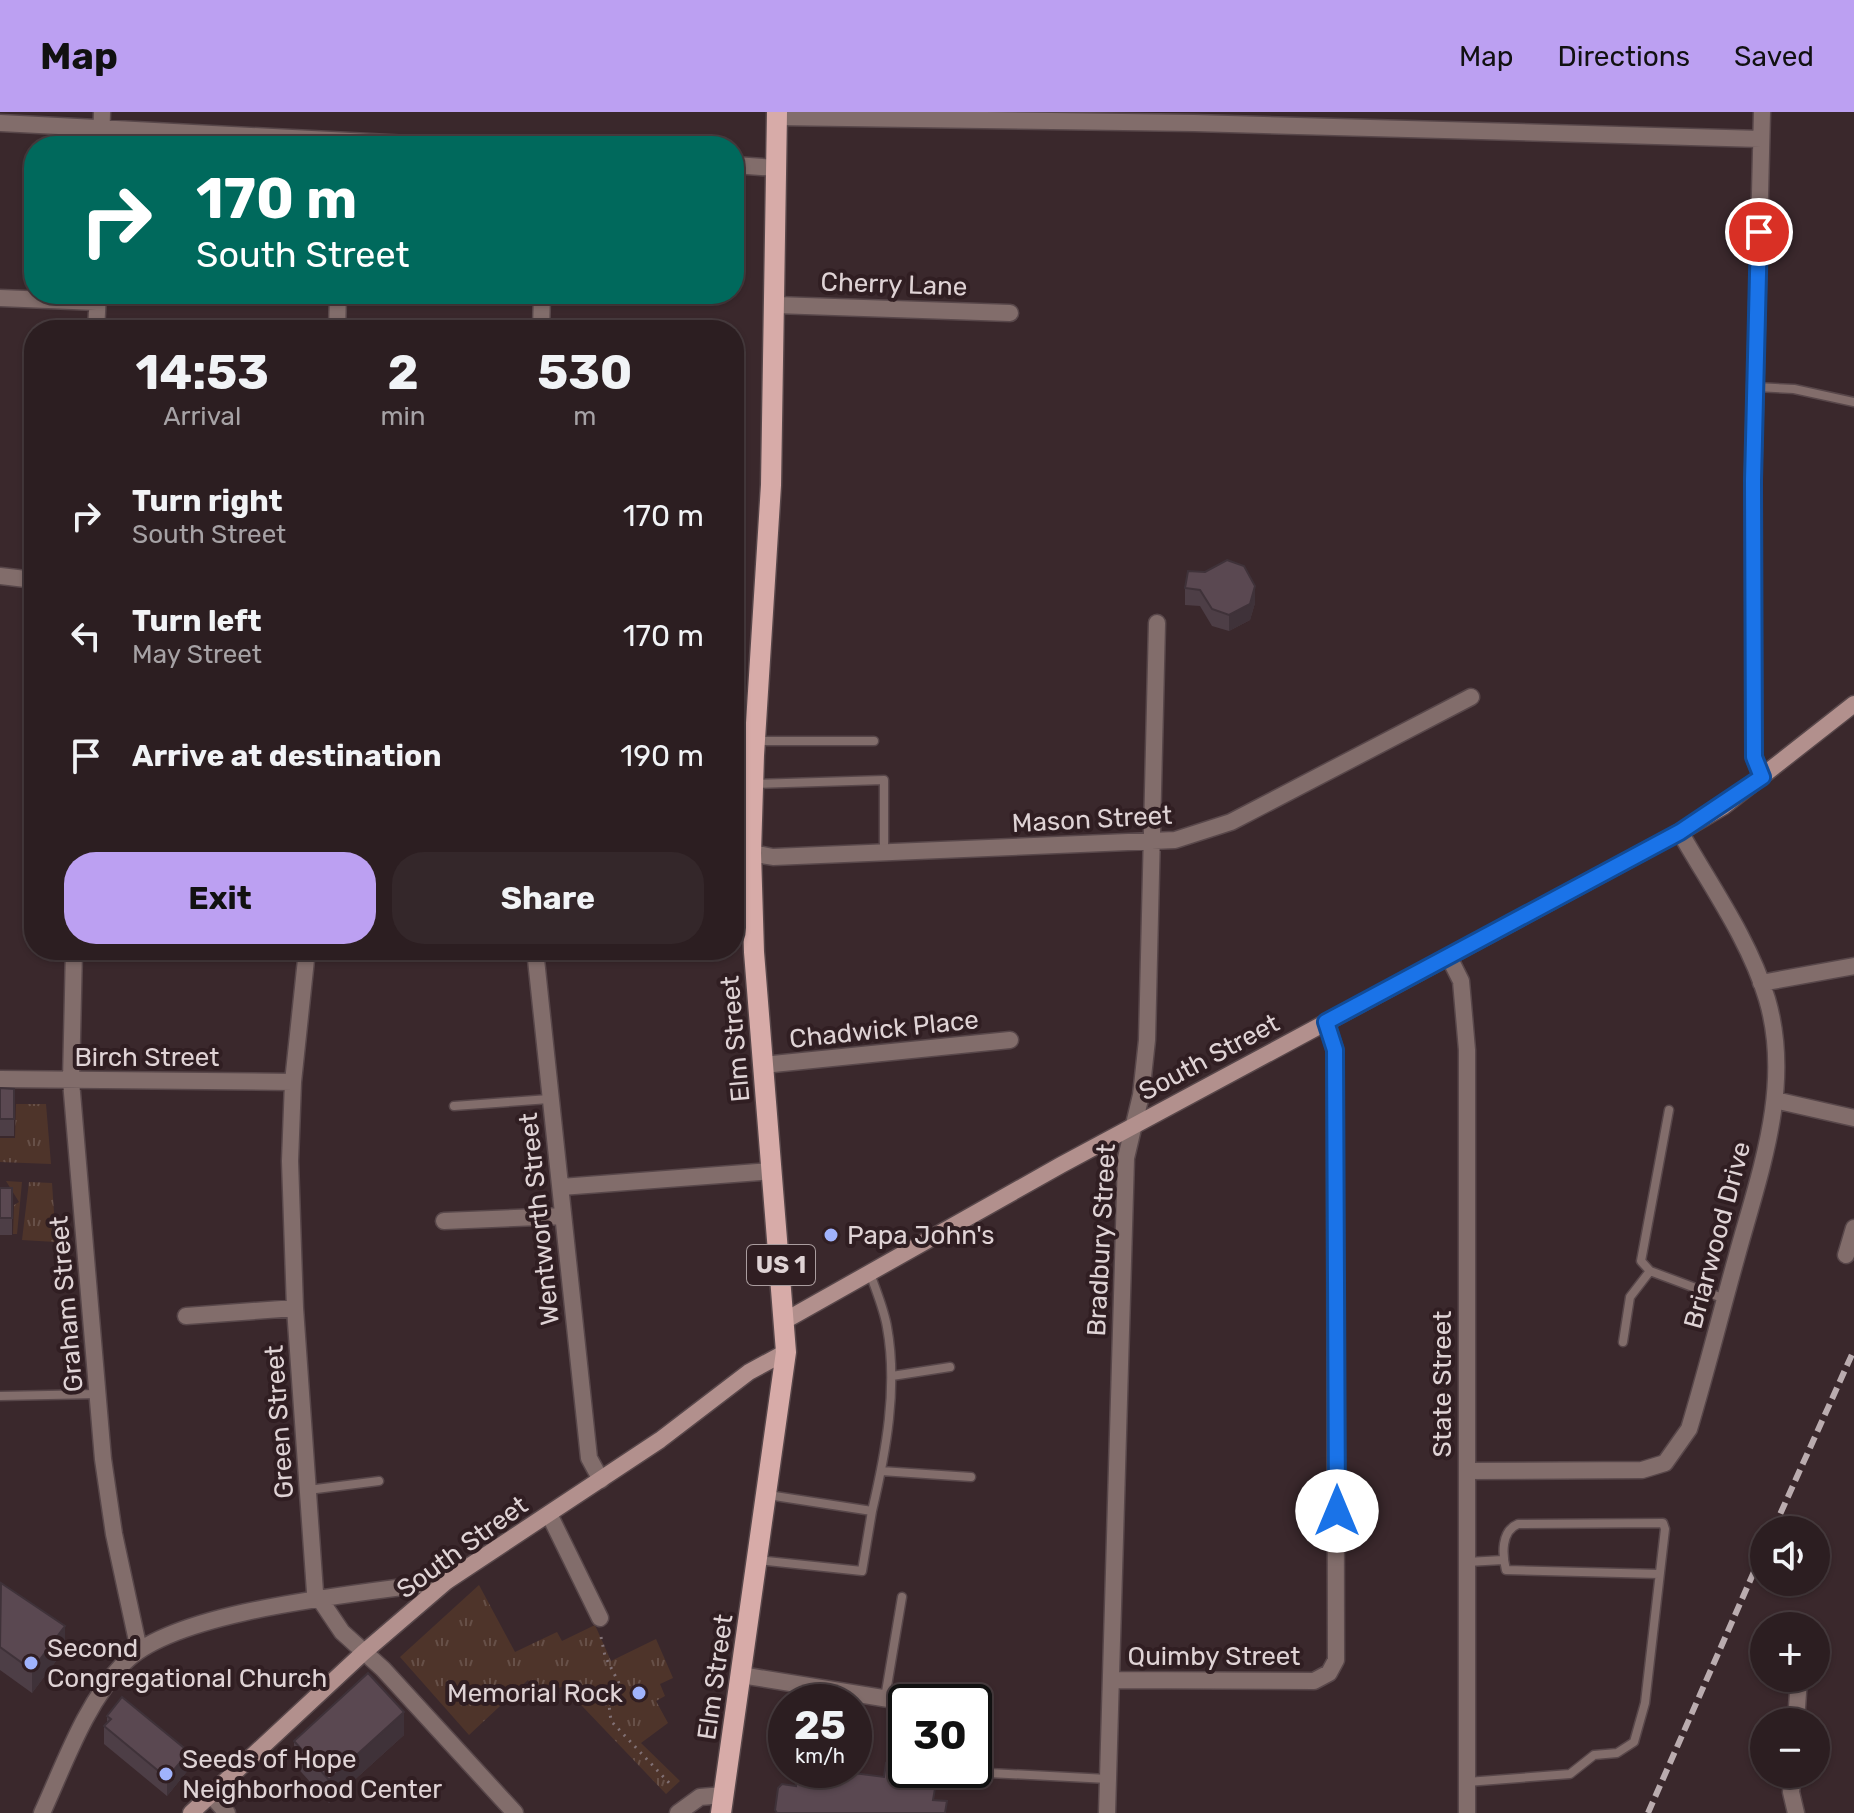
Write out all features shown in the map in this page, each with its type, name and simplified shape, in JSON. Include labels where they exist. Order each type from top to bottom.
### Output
[{"type":"main road","name":"Elm Street","points":[[744,842],[753,784],[771,485],[777,114]]},
{"type":"main road","name":"Elm Street","points":[[723,1804],[786,1352],[786,1320],[744,857]]},
{"type":"street","points":[[1762,112],[1756,387],[1754,757],[1762,777]]},
{"type":"street","points":[[777,114],[1761,139]]},
{"type":"street","points":[[0,123],[102,119],[319,136]]},
{"type":"street","points":[[744,166],[776,168]]},
{"type":"street","points":[[0,298],[24,298]]},
{"type":"street","name":"Cherry Lane","points":[[776,305],[1010,313]]},
{"type":"street","points":[[0,576],[24,579]]},
{"type":"street","name":"Bradbury Street","points":[[1107,1813],[1126,1158],[1141,1095],[1147,1040],[1157,623]]},
{"type":"street","name":"Mason Street","points":[[744,848],[773,857],[1151,843],[1188,837],[1231,822],[1471,697]]},
{"type":"street","name":"South Street","points":[[786,1320],[1132,1126],[1680,832],[1762,777],[1854,704]]},
{"type":"street","name":"Briarwood Drive","points":[[1467,1471],[1619,1473],[1665,1463],[1689,1429],[1767,1144],[1775,1100],[1777,1055],[1761,983],[1740,938],[1680,832]]},
{"type":"street","name":"State Street","points":[[1449,957],[1461,981],[1466,1015],[1467,1813]]},
{"type":"street","name":"Graham Street","points":[[74,960],[71,1081],[98,1394],[114,1534],[139,1650]]},
{"type":"street","name":"Green Street","points":[[306,960],[293,1082],[290,1161],[295,1308],[313,1581],[319,1600],[335,1624],[383,1669],[515,1813]]},
{"type":"street","name":"Wentworth Street","points":[[536,960],[589,1458],[601,1480]]},
{"type":"street","points":[[1761,983],[1854,966]]},
{"type":"street","name":"Quimby Street","points":[[1113,1680],[1314,1681],[1329,1673],[1336,1660],[1335,1050],[1326,1022]]},
{"type":"street","name":"Chadwick Place","points":[[763,1065],[1010,1040]]},
{"type":"street","name":"Birch Street","points":[[0,1079],[293,1082]]},
{"type":"street","points":[[1775,1100],[1854,1118]]},
{"type":"street","points":[[561,1187],[772,1171]]},
{"type":"street","points":[[444,1221],[563,1216]]},
{"type":"street","points":[[1846,1255],[1854,1228]]},
{"type":"street","points":[[186,1316],[295,1308]]},
{"type":"street","name":"South Street","points":[[191,1813],[363,1653],[447,1581],[660,1440],[749,1372],[786,1352]]},
{"type":"street","points":[[549,1514],[600,1618]]},
{"type":"street","points":[[42,1813],[91,1710],[114,1674],[139,1650],[161,1638],[213,1622],[319,1600],[447,1581]]},
{"type":"street","points":[[741,1675],[887,1698]]},
{"type":"street","points":[[1791,1788],[1796,1813]]},
{"type":"street","points":[[211,1795],[227,1813]]},
{"type":"street","points":[[678,1813],[700,1797],[723,1804]]},
{"type":"lane","points":[[1756,387],[1794,389],[1854,402]]},
{"type":"lane","points":[[754,741],[874,741]]},
{"type":"lane","points":[[753,784],[884,780],[884,853]]},
{"type":"lane","points":[[454,1106],[549,1099]]},
{"type":"lane","points":[[1669,1110],[1641,1261],[1650,1271],[1725,1299]]},
{"type":"lane","points":[[1623,1342],[1630,1297],[1650,1271]]},
{"type":"lane","points":[[757,1560],[862,1571],[881,1471],[892,1376],[887,1326],[870,1273]]},
{"type":"lane","points":[[892,1376],[950,1367]]},
{"type":"lane","points":[[0,1396],[98,1394]]},
{"type":"lane","points":[[881,1471],[971,1477]]},
{"type":"lane","points":[[308,1490],[379,1481]]},
{"type":"lane","points":[[766,1494],[872,1511]]},
{"type":"lane","points":[[1467,1782],[1570,1774],[1594,1755],[1617,1753],[1634,1742],[1645,1703],[1665,1529],[1656,1520],[1518,1524],[1505,1533],[1503,1560],[1506,1570],[1659,1574]]},
{"type":"lane","points":[[1467,1562],[1503,1560]]},
{"type":"lane","points":[[887,1698],[902,1597]]},
{"type":"lane","points":[[992,1773],[1109,1779]]},
{"type":"path","points":[[600,1618],[605,1656],[622,1689],[609,1705],[611,1721],[672,1786]]},
{"type":"green space","points":[[16,1104],[46,1104],[51,1164],[0,1162],[0,1138],[15,1138]]},
{"type":"green space","points":[[6,1181],[22,1182],[17,1234],[13,1234],[14,1205],[19,1202]]},
{"type":"green space","points":[[29,1182],[52,1183],[56,1242],[22,1240]]},
{"type":"green space","points":[[479,1585],[515,1652],[557,1632],[562,1641],[595,1625],[611,1661],[656,1639],[673,1678],[660,1684],[665,1696],[656,1701],[668,1723],[641,1743],[680,1781],[666,1794],[563,1686],[538,1698],[528,1680],[469,1735],[400,1657]]},
{"type":"building","points":[[1227,560],[1244,566],[1255,586],[1250,604],[1229,615],[1212,609],[1200,590],[1185,588],[1188,571],[1205,572]]},
{"type":"building","points":[[0,1088],[14,1089],[14,1119],[0,1119]]},
{"type":"building","points":[[0,1188],[12,1188],[12,1218],[0,1218]]},
{"type":"building","points":[[1,1583],[65,1626],[32,1670],[0,1647]]},
{"type":"building","points":[[368,1673],[404,1712],[329,1780],[294,1741]]},
{"type":"building","points":[[122,1697],[189,1752],[167,1778],[104,1726],[111,1719],[107,1716]]},
{"type":"building","points":[[886,1763],[888,1788],[935,1788],[933,1800],[947,1801],[945,1813],[777,1813],[775,1810],[778,1788],[872,1788],[872,1775],[884,1777]]},
{"type":"railway","points":[[1779,1516],[1854,1350]]},
{"type":"railway","points":[[1648,1813],[1750,1581]]},
{"type":"place","name":"Papa John's","points":[[831,1235]]},
{"type":"place","name":"Second Congregational Church","points":[[31,1663]]},
{"type":"place","name":"Memorial Rock","points":[[639,1693]]},
{"type":"place","name":"Seeds of Hope Neighborhood Center","points":[[166,1774]]},
{"type":"route","points":[[1337,1511],[1335,1050],[1326,1022],[1680,832],[1724,806],[1762,777],[1754,757],[1753,481],[1759,232]]}]
